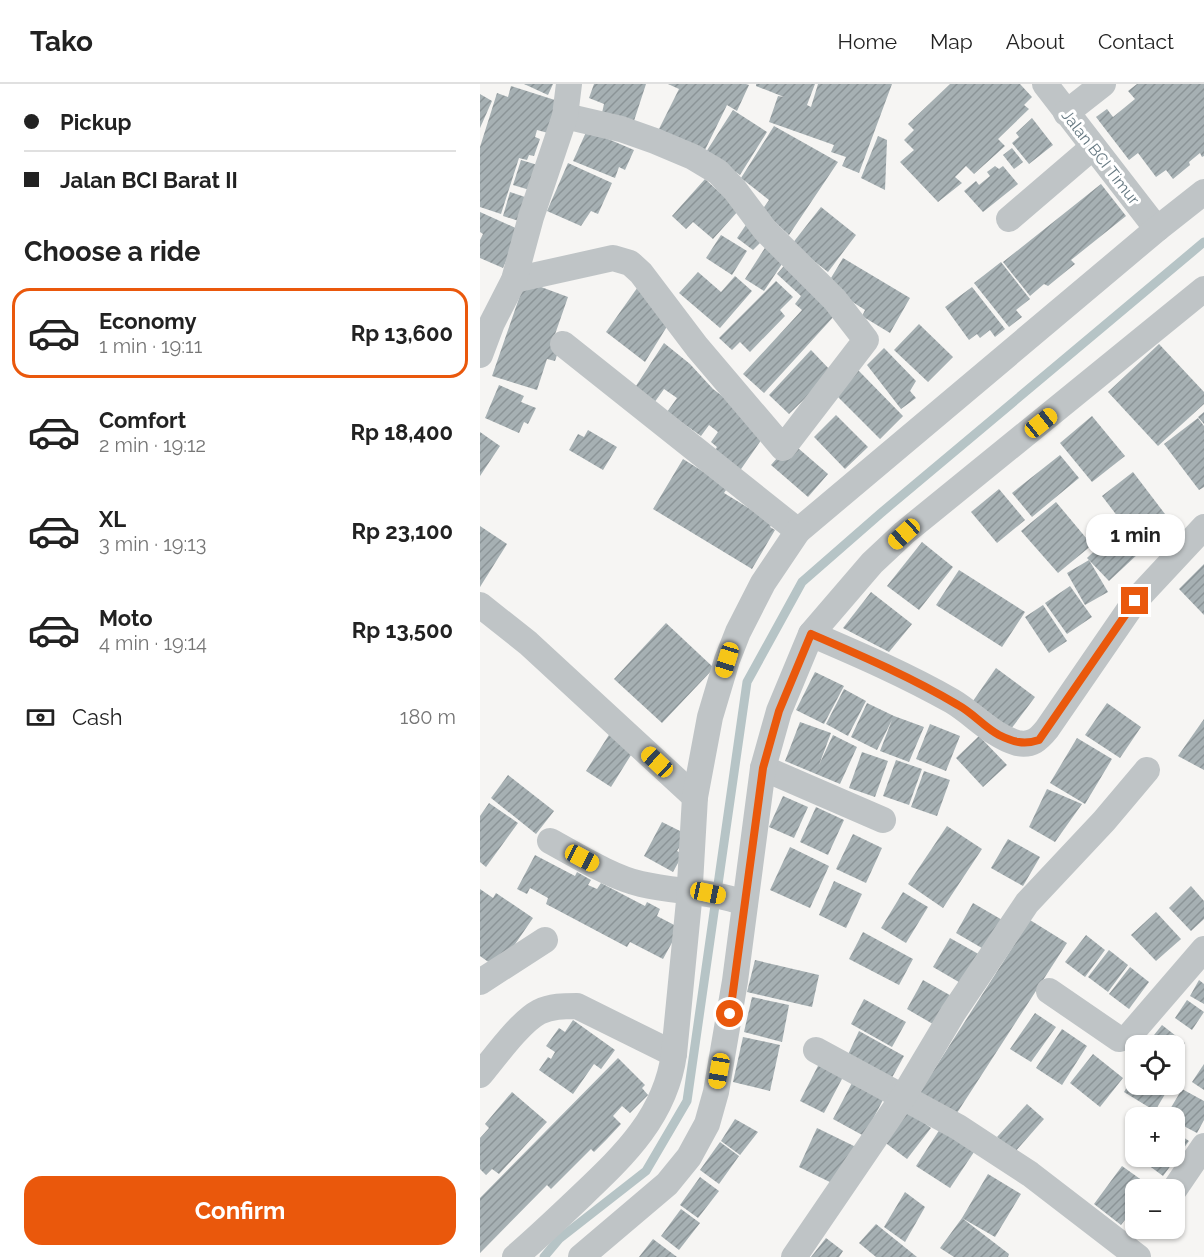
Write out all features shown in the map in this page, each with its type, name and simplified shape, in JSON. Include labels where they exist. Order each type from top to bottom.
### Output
[{"type":"street","points":[[480,355],[492,323],[514,280],[531,217],[566,116],[569,84]]},
{"type":"street","name":"Jalan BCI Timur","points":[[1045,84],[1157,229]]},
{"type":"street","points":[[1066,113],[1103,84]]},
{"type":"street","points":[[514,280],[613,258],[630,263],[641,273],[704,355],[783,448],[866,340],[835,300],[765,230],[735,190],[718,172],[693,157],[655,141],[621,129],[566,116]]},
{"type":"street","points":[[1010,219],[1093,147]]},
{"type":"street","points":[[588,1255],[667,1184],[689,1158],[707,1124],[716,1092],[727,1030],[718,896],[695,797],[710,717],[727,660],[763,583],[798,531],[1204,192]]},
{"type":"street","points":[[515,1257],[622,1158],[647,1126],[659,1105],[672,1070],[674,1054],[718,896],[763,768],[779,711],[811,634],[872,563],[904,534],[1204,289]]},
{"type":"street","points":[[563,344],[798,531]]},
{"type":"street","points":[[811,634],[897,671],[930,688],[962,707],[998,735],[1018,743],[1029,744],[1039,740],[1135,601],[1204,527]]},
{"type":"street","points":[[480,605],[528,643],[695,797]]},
{"type":"street","points":[[763,768],[883,820]]},
{"type":"street","points":[[794,1257],[903,1097],[953,1013],[1027,903],[1111,813],[1147,770]]},
{"type":"street","points":[[550,841],[598,867],[640,884],[718,896]]},
{"type":"street","points":[[480,982],[544,940]]},
{"type":"street","points":[[1049,991],[1119,1039],[1124,1038],[1129,1036],[1204,949]]},
{"type":"street","points":[[480,1075],[529,1019],[541,1011],[560,1006],[577,1006],[674,1054]]},
{"type":"street","points":[[816,1050],[958,1127],[1030,1173],[1138,1257]]},
{"type":"street","points":[[1182,1179],[1204,1146]]},
{"type":"building","points":[[524,84],[553,84],[548,95]]},
{"type":"building","points":[[594,84],[646,84],[633,124],[602,113],[604,104],[589,98]]},
{"type":"building","points":[[668,84],[749,85],[737,111],[727,105],[704,152],[659,129],[679,89]]},
{"type":"building","points":[[756,84],[815,84],[807,105],[811,107],[818,84],[892,84],[859,173],[842,166],[846,157],[831,152],[834,145],[769,122],[778,96],[784,97],[756,86]]},
{"type":"building","points":[[950,84],[1020,84],[1032,97],[1024,105],[1029,109],[998,139],[1005,146],[974,174],[966,166],[955,177],[962,183],[938,202],[900,162],[914,150],[904,140],[914,130],[908,124]]},
{"type":"building","points":[[1137,84],[1204,84],[1204,156],[1202,157],[1200,153],[1173,179],[1166,170],[1156,177],[1138,153],[1129,160],[1096,117],[1107,109],[1113,117],[1135,99],[1128,91]]},
{"type":"building","points":[[511,86],[558,101],[548,133],[537,130],[535,137],[540,139],[534,156],[529,155],[527,160],[519,158],[501,214],[480,207],[480,147],[497,93],[508,97]]},
{"type":"building","points":[[480,94],[492,101],[480,128]]},
{"type":"building","points":[[733,110],[767,132],[740,175],[706,152]]},
{"type":"building","points":[[1032,118],[1053,145],[1029,164],[1012,143],[1019,137],[1016,133]]},
{"type":"building","points":[[774,126],[838,162],[789,235],[762,210],[769,200],[741,178]]},
{"type":"building","points":[[587,130],[634,150],[625,170],[619,167],[615,178],[573,161]]},
{"type":"building","points":[[878,136],[887,140],[885,190],[861,178]]},
{"type":"building","points":[[1012,148],[1023,162],[1014,169],[1003,155]]},
{"type":"building","points":[[521,160],[541,166],[533,191],[513,185]]},
{"type":"building","points":[[568,163],[612,183],[598,214],[591,211],[581,226],[547,211]]},
{"type":"building","points":[[995,166],[999,169],[1003,166],[1018,184],[983,212],[964,191],[976,181],[979,185],[990,176],[987,172]]},
{"type":"building","points":[[705,179],[739,210],[713,239],[693,222],[686,229],[672,216]]},
{"type":"building","points":[[1101,184],[1126,216],[1071,260],[1075,264],[1048,286],[1044,284],[1030,296],[1003,262]]},
{"type":"building","points":[[510,192],[531,199],[522,222],[503,216]]},
{"type":"building","points":[[821,207],[856,235],[828,272],[792,244]]},
{"type":"building","points":[[480,212],[520,230],[503,268],[480,258],[480,240],[483,234],[480,232]]},
{"type":"building","points":[[750,219],[760,226],[760,243],[753,250],[737,238]]},
{"type":"building","points":[[721,235],[747,251],[732,275],[706,258]]},
{"type":"building","points":[[768,243],[788,255],[764,291],[745,279]]},
{"type":"building","points":[[843,258],[910,298],[890,333],[862,316],[865,310],[848,299],[831,278]]},
{"type":"building","points":[[789,260],[836,314],[764,393],[743,374],[802,310],[795,304],[801,296],[777,274]]},
{"type":"building","points":[[1001,262],[1030,299],[1016,310],[1022,317],[1009,327],[974,283]]},
{"type":"building","points":[[698,272],[721,292],[735,276],[752,291],[720,328],[679,293]]},
{"type":"building","points":[[525,281],[568,297],[552,343],[560,346],[555,361],[547,359],[537,390],[492,376]]},
{"type":"building","points":[[776,281],[793,297],[780,310],[785,316],[750,352],[740,342],[732,350],[719,338]]},
{"type":"building","points":[[640,284],[671,320],[645,362],[606,332]]},
{"type":"building","points":[[972,287],[1005,329],[995,337],[990,330],[980,338],[977,334],[969,340],[945,307]]},
{"type":"building","points":[[919,324],[953,357],[928,382],[894,350]]},
{"type":"building","points":[[664,343],[690,364],[713,389],[738,408],[764,436],[739,472],[713,453],[717,447],[711,442],[718,432],[709,425],[701,436],[667,412],[677,398],[664,389],[654,403],[634,389]]},
{"type":"building","points":[[1159,344],[1204,392],[1204,404],[1158,446],[1108,392]]},
{"type":"building","points":[[884,348],[916,381],[910,391],[916,398],[901,409],[867,365]]},
{"type":"building","points":[[811,350],[832,372],[789,414],[769,395]]},
{"type":"building","points":[[857,369],[903,416],[880,439],[833,392]]},
{"type":"building","points":[[499,385],[524,396],[521,402],[536,408],[528,424],[524,422],[519,433],[485,418]]},
{"type":"building","points":[[1204,412],[1204,424],[1198,417]]},
{"type":"building","points":[[836,415],[868,447],[845,469],[814,437]]},
{"type":"building","points":[[1092,416],[1125,456],[1092,482],[1060,443]]},
{"type":"building","points":[[1198,418],[1204,426],[1204,487],[1199,490],[1164,444]]},
{"type":"building","points":[[588,430],[617,447],[603,470],[569,450],[578,434],[584,437]]},
{"type":"building","points":[[480,432],[500,446],[480,476]]},
{"type":"building","points":[[791,442],[828,474],[808,497],[771,465]]},
{"type":"building","points":[[1060,455],[1079,478],[1032,517],[1012,493]]},
{"type":"building","points":[[683,459],[728,487],[724,493],[773,523],[770,527],[775,530],[752,569],[653,509]]},
{"type":"building","points":[[1133,472],[1165,514],[1134,538],[1102,496]]},
{"type":"building","points":[[999,489],[1025,520],[997,543],[971,512]]},
{"type":"building","points":[[1056,502],[1092,545],[1058,573],[1021,531]]},
{"type":"building","points":[[480,526],[507,544],[480,587]]},
{"type":"building","points":[[1117,530],[1139,553],[1109,581],[1087,558]]},
{"type":"building","points":[[922,542],[953,567],[919,610],[887,586]]},
{"type":"building","points":[[1089,560],[1108,592],[1085,605],[1067,573]]},
{"type":"building","points":[[1204,564],[1204,615],[1179,589]]},
{"type":"building","points":[[959,570],[1025,612],[1002,647],[936,605]]},
{"type":"building","points":[[1070,586],[1092,617],[1067,634],[1045,603]]},
{"type":"building","points":[[871,592],[912,624],[889,652],[843,628]]},
{"type":"building","points":[[1043,605],[1067,641],[1049,653],[1025,617]]},
{"type":"building","points":[[666,623],[714,668],[662,723],[614,679]]},
{"type":"building","points":[[996,668],[1035,697],[1011,729],[973,701]]},
{"type":"building","points":[[815,672],[844,686],[824,724],[796,710]]},
{"type":"building","points":[[844,689],[866,701],[848,736],[826,724]]},
{"type":"building","points":[[867,703],[924,727],[909,762],[880,751],[892,720],[877,750],[851,737]]},
{"type":"building","points":[[1107,703],[1141,727],[1120,758],[1085,735]]},
{"type":"building","points":[[1204,719],[1204,770],[1178,756]]},
{"type":"building","points":[[800,722],[831,733],[819,765],[833,735],[857,747],[840,784],[785,761]]},
{"type":"building","points":[[930,724],[960,736],[946,771],[916,759]]},
{"type":"building","points":[[614,727],[636,747],[611,787],[586,771]]},
{"type":"building","points":[[979,736],[1007,765],[983,787],[956,758]]},
{"type":"building","points":[[1077,738],[1112,759],[1085,804],[1050,783]]},
{"type":"building","points":[[862,752],[888,761],[875,797],[849,788]]},
{"type":"building","points":[[896,760],[922,769],[909,805],[883,796]]},
{"type":"building","points":[[924,771],[950,780],[937,816],[911,807]]},
{"type":"building","points":[[508,775],[554,811],[536,834],[491,798]]},
{"type":"building","points":[[1047,789],[1082,804],[1055,842],[1029,827]]},
{"type":"building","points":[[783,796],[808,807],[794,838],[769,827]]},
{"type":"building","points":[[489,803],[518,823],[486,867],[480,862],[480,816]]},
{"type":"building","points":[[816,807],[844,820],[828,855],[800,842]]},
{"type":"building","points":[[662,822],[682,832],[680,837],[684,840],[677,851],[683,854],[673,872],[644,856]]},
{"type":"building","points":[[947,826],[982,849],[943,908],[908,884]]},
{"type":"building","points":[[853,834],[882,848],[866,883],[836,869]]},
{"type":"building","points":[[1008,839],[1040,857],[1023,886],[991,868]]},
{"type":"building","points":[[790,847],[829,866],[810,908],[770,890]]},
{"type":"building","points":[[535,855],[575,876],[577,872],[591,880],[588,885],[597,889],[601,883],[645,906],[647,902],[660,909],[657,916],[680,928],[663,959],[630,942],[627,947],[546,904],[548,898],[530,888],[527,894],[517,889]]},
{"type":"building","points":[[834,881],[862,894],[846,928],[819,915]]},
{"type":"building","points":[[1191,886],[1204,901],[1204,919],[1191,931],[1169,908]]},
{"type":"building","points":[[480,889],[493,898],[496,893],[533,918],[507,956],[494,966],[480,956]]},
{"type":"building","points":[[903,892],[928,907],[906,943],[881,928]]},
{"type":"building","points":[[973,903],[1004,921],[987,951],[956,933]]},
{"type":"building","points":[[1156,912],[1181,939],[1156,961],[1131,935]]},
{"type":"building","points":[[1030,920],[1067,943],[955,1116],[919,1093]]},
{"type":"building","points":[[863,932],[913,959],[899,985],[849,959]]},
{"type":"building","points":[[1086,935],[1105,950],[1085,977],[1065,962]]},
{"type":"building","points":[[950,938],[982,956],[964,985],[933,967]]},
{"type":"building","points":[[1109,950],[1128,965],[1108,992],[1088,977]]},
{"type":"building","points":[[755,960],[819,975],[812,1007],[747,992]]},
{"type":"building","points":[[1130,967],[1149,982],[1129,1009],[1109,994]]},
{"type":"building","points":[[923,980],[955,998],[938,1027],[907,1009]]},
{"type":"building","points":[[1199,980],[1204,984],[1204,1004],[1190,996]]},
{"type":"building","points":[[752,997],[789,1005],[782,1042],[744,1032]]},
{"type":"building","points":[[864,999],[906,1022],[892,1047],[851,1024]]},
{"type":"building","points":[[1187,1000],[1204,1012],[1192,1030],[1175,1018]]},
{"type":"building","points":[[1035,1013],[1056,1027],[1031,1062],[1010,1049]]},
{"type":"building","points":[[573,1020],[615,1050],[601,1069],[594,1064],[573,1094],[539,1070],[548,1057],[551,1059],[555,1052],[546,1046],[559,1028],[565,1032]]},
{"type":"building","points":[[1162,1025],[1175,1035],[1154,1035]]},
{"type":"building","points":[[1062,1029],[1087,1046],[1062,1085],[1036,1068]]},
{"type":"building","points":[[859,1031],[904,1056],[889,1083],[846,1059]]},
{"type":"building","points":[[743,1037],[780,1045],[770,1091],[733,1082]]},
{"type":"building","points":[[1093,1054],[1123,1078],[1100,1107],[1070,1083]]},
{"type":"building","points":[[618,1058],[645,1085],[642,1088],[648,1095],[630,1113],[622,1106],[613,1116],[621,1124],[607,1139],[594,1152],[591,1149],[551,1189],[547,1185],[480,1253],[480,1198]]},
{"type":"building","points":[[819,1064],[843,1077],[824,1113],[800,1101]]},
{"type":"building","points":[[1204,1064],[1204,1090],[1192,1082]]},
{"type":"building","points":[[853,1081],[884,1098],[864,1136],[833,1119]]},
{"type":"building","points":[[1185,1091],[1204,1101],[1204,1120],[1197,1133],[1185,1127],[1185,1107],[1171,1107],[1178,1095],[1185,1095]]},
{"type":"building","points":[[512,1092],[547,1122],[499,1174],[492,1169],[486,1175],[480,1169],[480,1138],[489,1128],[485,1124]]},
{"type":"building","points":[[1129,1095],[1164,1095],[1157,1107],[1148,1107]]},
{"type":"building","points":[[1027,1104],[1044,1119],[1015,1152],[997,1137]]},
{"type":"building","points":[[903,1107],[931,1128],[907,1159],[879,1138]]},
{"type":"building","points":[[735,1119],[758,1132],[740,1155],[721,1141]]},
{"type":"building","points":[[817,1128],[856,1147],[838,1186],[799,1167]]},
{"type":"building","points":[[940,1129],[974,1152],[950,1188],[916,1166]]},
{"type":"building","points":[[720,1142],[739,1156],[719,1184],[700,1170]]},
{"type":"building","points":[[1122,1166],[1140,1179],[1125,1179],[1125,1220],[1121,1225],[1094,1204]]},
{"type":"building","points":[[1151,1167],[1170,1167],[1163,1176]]},
{"type":"building","points":[[988,1174],[1021,1194],[995,1237],[962,1218]]},
{"type":"building","points":[[700,1177],[719,1191],[698,1218],[680,1205]]},
{"type":"building","points":[[905,1192],[925,1207],[905,1242],[884,1227]]},
{"type":"building","points":[[681,1209],[700,1223],[679,1250],[661,1236]]},
{"type":"building","points":[[962,1218],[1009,1254],[1008,1257],[954,1257],[940,1248]]},
{"type":"building","points":[[876,1224],[917,1257],[876,1257],[859,1243]]},
{"type":"building","points":[[826,1238],[843,1251],[839,1257],[811,1257]]},
{"type":"building","points":[[653,1239],[677,1257],[639,1257]]},
{"type":"waterway","points":[[544,1257],[559,1239],[646,1171],[687,1101],[747,682],[802,582],[1204,242]]},
{"type":"route","points":[[730,1014],[763,768],[779,711],[811,634],[897,671],[930,688],[962,707],[998,735],[1018,743],[1029,744],[1039,740],[1135,601]]}]
